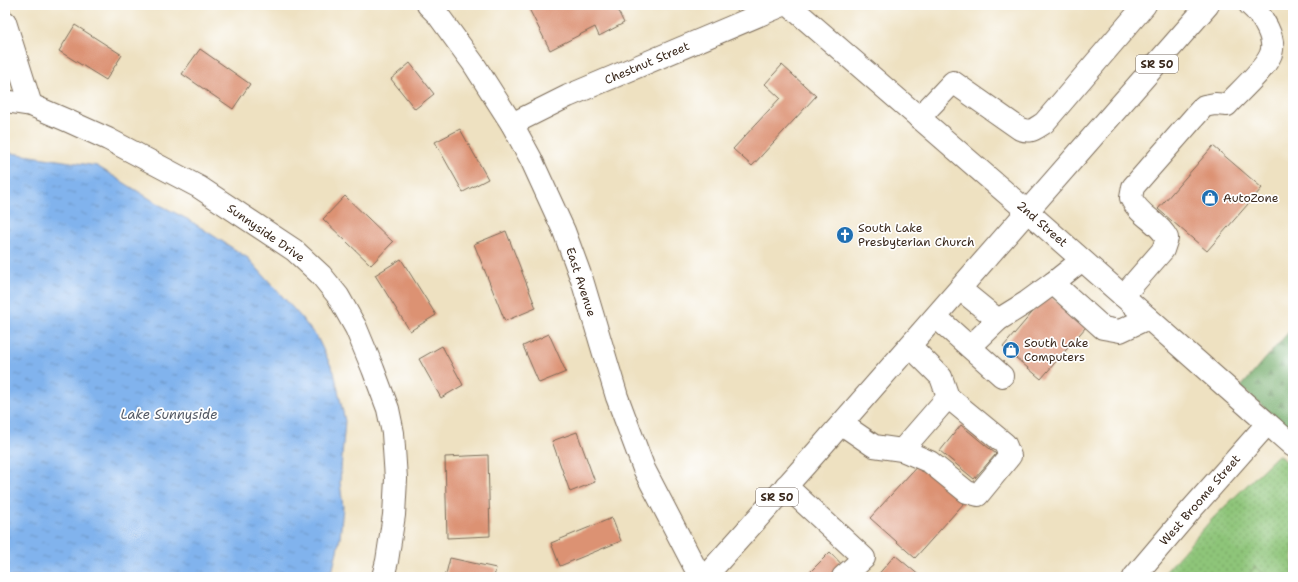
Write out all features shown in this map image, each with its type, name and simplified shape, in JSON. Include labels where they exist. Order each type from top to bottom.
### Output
[{"type":"main road","name":"East Avenue","points":[[428,5],[438,15],[473,63],[512,124],[531,159],[569,245],[582,280],[617,397],[644,469],[700,577]]},
{"type":"main road","name":"Chestnut Street","points":[[512,124],[568,96],[783,5]]},
{"type":"main road","name":"2nd Street","points":[[788,5],[1028,212],[1293,446]]},
{"type":"main road","points":[[919,118],[953,82],[1020,129],[1027,132],[1035,129],[1044,122],[1145,5]]},
{"type":"main road","name":"SR 50","points":[[705,577],[842,424],[1208,5]]},
{"type":"main road","points":[[1123,296],[1163,250],[1166,238],[1163,231],[1134,206],[1131,198],[1134,187],[1204,106],[1215,104],[1227,105],[1265,64],[1271,55],[1272,45],[1270,32],[1257,11],[1250,5]]},
{"type":"main road","points":[[5,22],[31,105]]},
{"type":"main road","name":"Sunnyside Drive","points":[[5,101],[31,105],[108,140],[198,187],[294,250],[321,275],[338,296],[356,328],[374,369],[388,409],[393,433],[396,479],[394,515],[383,577]]},
{"type":"main road","points":[[970,347],[998,320],[1054,283],[1082,260]]},
{"type":"main road","points":[[1054,283],[1103,328],[1120,331],[1148,318]]},
{"type":"main road","points":[[960,289],[998,320]]},
{"type":"main road","points":[[936,316],[1002,376]]},
{"type":"main road","points":[[842,424],[874,446],[902,450],[930,462],[967,492],[978,495],[1010,456],[1005,444],[948,397],[941,377],[910,346]]},
{"type":"main road","points":[[902,450],[948,397]]},
{"type":"main road","name":"West Broome Street","points":[[1134,577],[1267,424]]},
{"type":"main road","points":[[786,486],[864,558],[843,577]]},
{"type":"green space","points":[[1293,327],[1293,433],[1241,387]]},
{"type":"green space","points":[[1278,455],[1293,466],[1293,577],[1161,577],[1212,519]]},
{"type":"green space","points":[[1255,567],[1269,577],[1247,577]]},
{"type":"water","name":"Lake Sunnyside","points":[[5,152],[97,166],[160,205],[189,220],[248,258],[300,316],[318,339],[334,372],[345,421],[340,482],[343,507],[340,538],[331,577],[5,577]]},
{"type":"building","points":[[527,5],[615,5],[624,23],[599,36],[595,27],[550,50]]},
{"type":"building","points":[[75,25],[122,55],[106,80],[59,51]]},
{"type":"building","points":[[200,49],[250,84],[233,109],[182,74]]},
{"type":"building","points":[[410,63],[434,94],[415,109],[391,79]]},
{"type":"building","points":[[782,65],[816,96],[752,166],[733,149],[780,98],[765,84]]},
{"type":"building","points":[[460,129],[488,179],[463,192],[435,142]]},
{"type":"building","name":"AutoZone","points":[[1213,146],[1262,188],[1207,251],[1158,209]]},
{"type":"building","points":[[345,196],[393,242],[371,265],[323,219]]},
{"type":"building","points":[[506,231],[536,308],[505,321],[474,244]]},
{"type":"building","points":[[401,259],[436,315],[410,331],[375,275]]},
{"type":"building","points":[[1048,294],[1086,327],[1041,379],[1003,347]]},
{"type":"building","points":[[549,334],[566,372],[539,383],[523,346]]},
{"type":"building","points":[[442,346],[463,385],[441,398],[419,359]]},
{"type":"building","points":[[961,425],[996,454],[974,479],[940,451]]},
{"type":"building","points":[[577,432],[595,482],[570,492],[552,441]]},
{"type":"building","points":[[488,455],[490,536],[447,538],[445,457]]},
{"type":"building","points":[[921,462],[965,502],[915,558],[870,518]]},
{"type":"building","points":[[612,518],[621,541],[560,566],[551,543]]},
{"type":"building","points":[[830,552],[846,569],[837,577],[810,577],[807,575]]},
{"type":"building","points":[[895,555],[921,577],[876,577]]},
{"type":"building","points":[[450,558],[496,568],[494,577],[443,577],[444,574],[446,574]]},
{"type":"place","name":"AutoZone","points":[[1210,198]]},
{"type":"place","name":"South Lake Presbyterian Church","points":[[845,235]]},
{"type":"place","name":"South Lake Computers","points":[[1011,350]]}]
